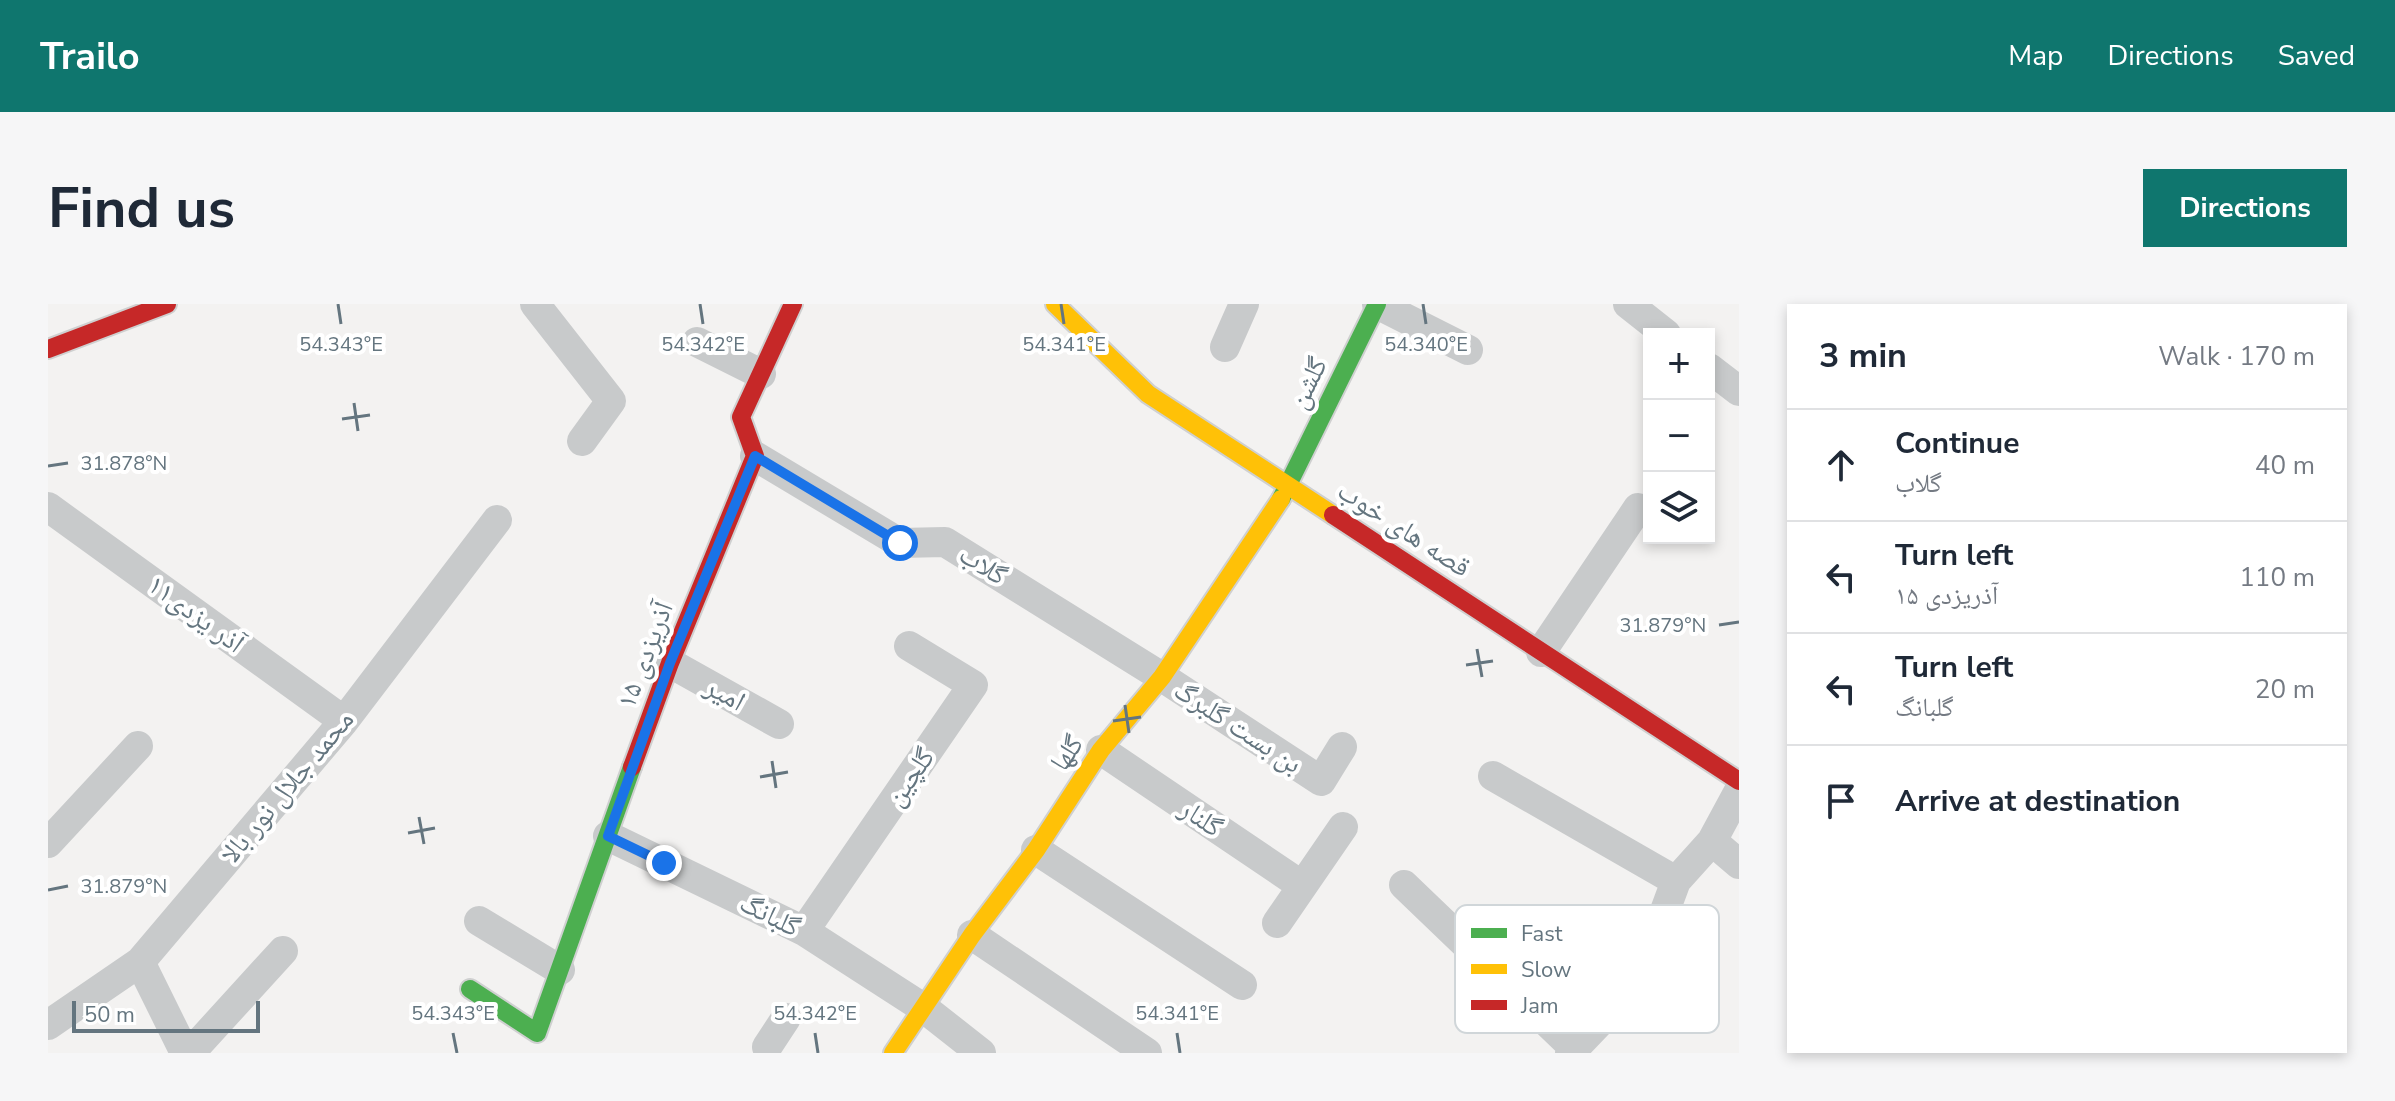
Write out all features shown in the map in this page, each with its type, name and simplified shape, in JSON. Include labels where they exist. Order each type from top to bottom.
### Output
[{"type":"street","points":[[48,349],[167,304]]},
{"type":"street","points":[[535,304],[611,401],[582,441]]},
{"type":"street","points":[[755,456],[741,417],[793,304]]},
{"type":"street","name":"قصه های خوب","points":[[1055,304],[1148,394],[1739,781]]},
{"type":"street","points":[[1225,347],[1244,304]]},
{"type":"street","points":[[1377,304],[1468,350]]},
{"type":"street","name":"گلشن","points":[[1289,487],[1377,304]]},
{"type":"street","points":[[1628,304],[1658,328]]},
{"type":"street","points":[[697,342],[761,374]]},
{"type":"street","points":[[1715,373],[1739,391]]},
{"type":"street","name":"۱۵ آذریزدی","points":[[470,989],[537,1033],[670,663],[755,456]]},
{"type":"street","name":"گلاب","points":[[755,456],[900,543],[945,542],[1162,677]]},
{"type":"street","name":"گلها","points":[[893,1053],[972,935],[1036,850],[1101,750],[1162,677],[1289,487]]},
{"type":"street","name":"آذر یزدی۱۱","points":[[48,507],[344,721]]},
{"type":"street","points":[[1541,652],[1638,508]]},
{"type":"street","name":"محمد جلال نور بالا","points":[[48,1025],[140,962],[344,721],[497,520]]},
{"type":"street","name":"گلچین","points":[[804,931],[973,685],[909,646]]},
{"type":"street","name":"امیر","points":[[670,663],[779,724]]},
{"type":"street","name":"بن بست گلبرگ","points":[[1162,677],[1321,781],[1342,747]]},
{"type":"street","points":[[48,843],[138,746]]},
{"type":"street","name":"گلنار","points":[[1101,750],[1301,885]]},
{"type":"street","points":[[1493,776],[1676,881]]},
{"type":"street","points":[[1667,905],[1676,881],[1712,841],[1739,791]]},
{"type":"street","points":[[1277,923],[1343,827]]},
{"type":"street","name":"گلبانگ","points":[[608,836],[804,931],[925,1009],[981,1053]]},
{"type":"street","points":[[1712,841],[1739,864]]},
{"type":"street","points":[[1036,850],[1242,985]]},
{"type":"street","points":[[1404,885],[1455,935]]},
{"type":"street","points":[[479,921],[560,970]]},
{"type":"street","points":[[972,935],[1147,1053]]},
{"type":"street","points":[[140,962],[188,1053],[283,951]]},
{"type":"street","points":[[768,1051],[786,1018]]},
{"type":"street","points":[[1555,1033],[1572,1050],[1589,1033]]},
{"type":"traffic: fast","points":[[1281,499],[1377,304]]},
{"type":"traffic: fast","points":[[470,989],[537,1033],[632,767]]},
{"type":"traffic: slow","points":[[1055,304],[1148,394],[1333,515]]},
{"type":"traffic: slow","points":[[893,1053],[972,935],[1036,850],[1101,750],[1162,677],[1281,499]]},
{"type":"traffic: jam","points":[[48,349],[167,304]]},
{"type":"traffic: jam","points":[[632,767],[670,663],[755,456],[741,417],[793,304]]},
{"type":"traffic: jam","points":[[1333,515],[1739,781]]},
{"type":"route","points":[[664,863],[608,836],[670,663],[755,456],[900,543]]}]
